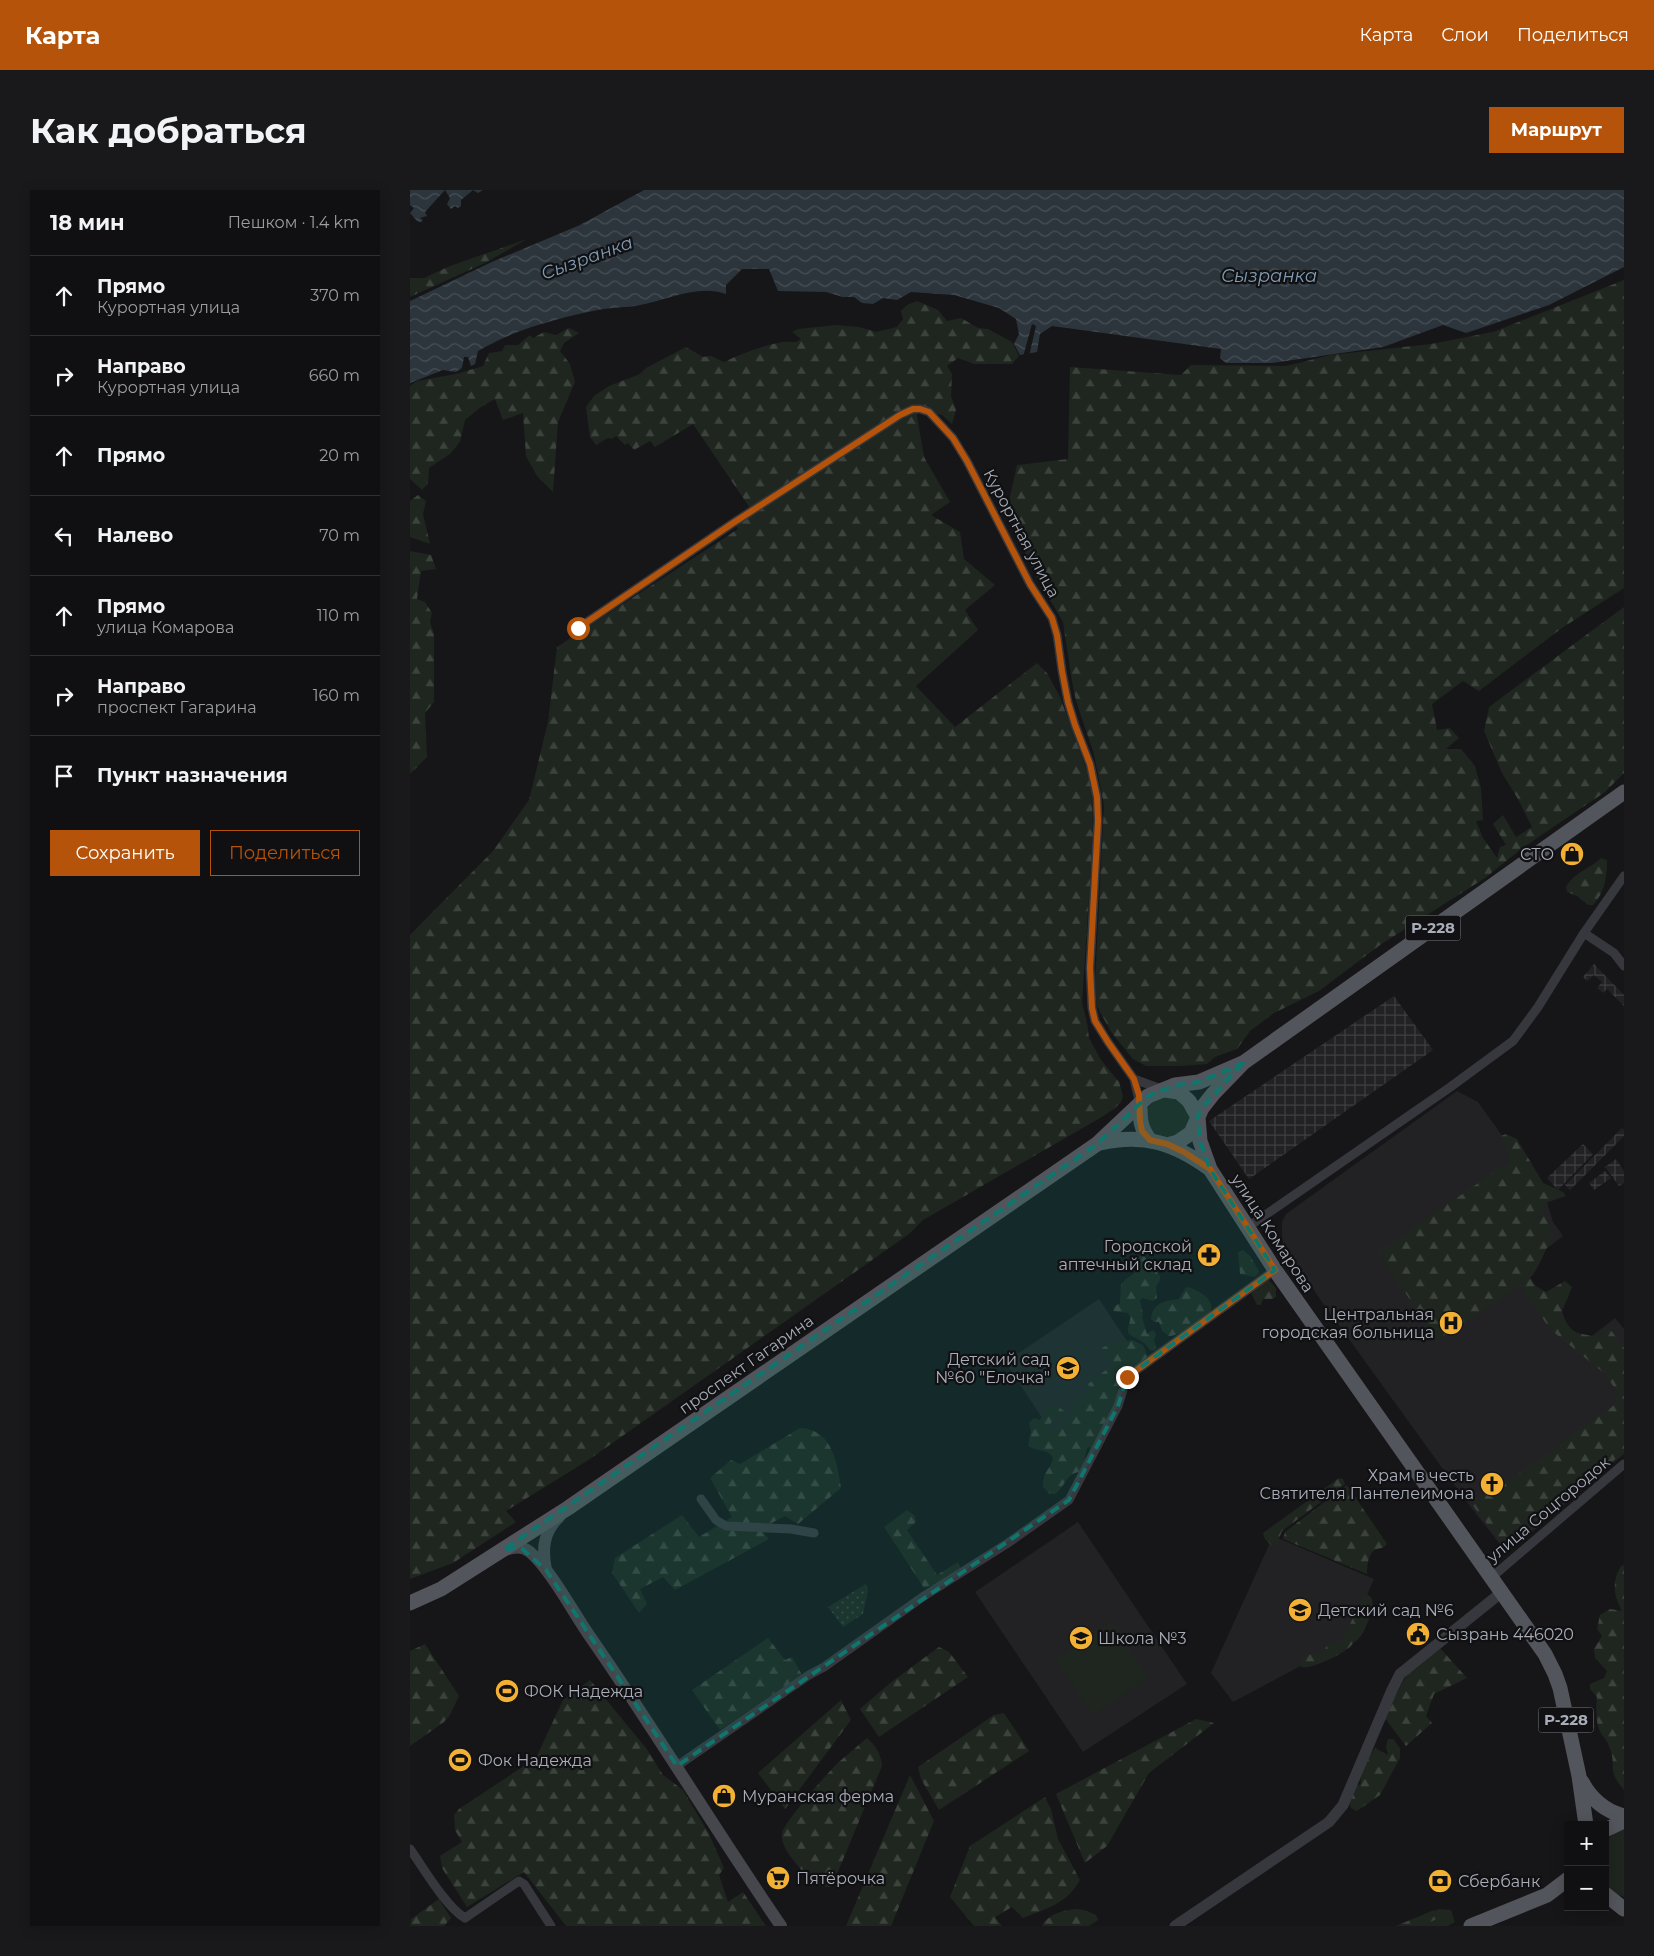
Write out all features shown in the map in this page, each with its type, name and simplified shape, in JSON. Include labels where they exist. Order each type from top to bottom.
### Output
[{"type":"main road","name":"Р-228","points":[[1167,1144],[1178,1142],[1191,1133],[1202,1108],[1243,1063],[1624,792]]},
{"type":"main road","name":"Р-228","points":[[1140,1104],[1148,1096],[1161,1089],[1199,1082],[1243,1063]]},
{"type":"main road","name":"Р-228","points":[[1161,1089],[1179,1092],[1185,1096],[1198,1118],[1200,1141],[1210,1169]]},
{"type":"main road","points":[[1140,1104],[1142,1131],[1150,1140]]},
{"type":"main road","name":"проспект Гагарина","points":[[410,1603],[441,1589],[568,1508],[1097,1144],[1140,1104]]},
{"type":"main road","name":"проспект Гагарина","points":[[1097,1144],[1121,1138],[1150,1140]]},
{"type":"main road","name":"Р-228","points":[[1150,1140],[1167,1144],[1190,1155],[1210,1169]]},
{"type":"main road","name":"улица Комарова","points":[[1210,1169],[1275,1270],[1545,1654],[1555,1674],[1579,1776]]},
{"type":"main road","points":[[546,1570],[544,1559],[545,1537],[551,1525],[568,1508]]},
{"type":"main road","points":[[502,1550],[520,1547],[528,1551],[546,1570],[677,1766],[744,1873],[781,1926]]},
{"type":"main road","name":"Р-228","points":[[1579,1776],[1593,1798],[1602,1806],[1624,1816]]},
{"type":"main road","name":"Р-228","points":[[1579,1776],[1585,1821]]},
{"type":"main road","points":[[1609,1828],[1624,1821]]},
{"type":"main road","points":[[1471,1926],[1547,1895],[1564,1882]]},
{"type":"main road","points":[[1547,1895],[1564,1894]]},
{"type":"street","name":"Курортная улица","points":[[578,628],[733,523],[900,415],[913,409],[929,412],[953,438],[967,461],[1030,584],[1052,618],[1057,635],[1068,702],[1090,764],[1097,797],[1098,821],[1090,968],[1092,1008],[1095,1021],[1103,1035],[1134,1079],[1140,1104]]},
{"type":"street","points":[[1248,1227],[1449,1088],[1513,1041],[1538,1007],[1584,933],[1624,876]]},
{"type":"street","points":[[1584,933],[1614,953],[1624,966]]},
{"type":"street","points":[[1134,1079],[1161,1089]]},
{"type":"street","points":[[677,1766],[809,1675],[824,1667],[924,1596],[1008,1543],[1069,1500],[1118,1406],[1127,1377],[1275,1270]]},
{"type":"street","name":"улица Соцгородок","points":[[1492,1577],[1624,1464]]},
{"type":"street","points":[[701,1499],[716,1520],[726,1526],[791,1529],[814,1533]]},
{"type":"street","points":[[1175,1926],[1329,1822],[1343,1805],[1400,1674],[1502,1592]]},
{"type":"street","points":[[410,1849],[441,1892],[460,1915],[465,1918],[519,1881],[524,1884],[551,1926]]},
{"type":"highlighted area","points":[[1243,1063],[1202,1108],[1198,1117],[1200,1141],[1210,1169],[1275,1270],[1127,1377],[1118,1406],[1069,1500],[677,1766],[546,1570],[520,1547],[503,1550],[1097,1144],[1148,1096],[1175,1085],[1199,1082]]},
{"type":"shaded area","points":[[1594,964],[1624,995],[1624,1006],[1607,989],[1603,993],[1597,988],[1602,982],[1594,975],[1587,981],[1583,977]]},
{"type":"shaded area","points":[[1394,996],[1433,1050],[1249,1179],[1209,1121]]},
{"type":"shaded area","name":"Центральная городская больница","points":[[1457,1091],[1478,1102],[1545,1195],[1553,1222],[1563,1236],[1522,1268],[1580,1345],[1615,1318],[1624,1329],[1624,1454],[1507,1553],[1466,1501],[1322,1302],[1284,1247],[1282,1236],[1282,1222],[1286,1214]]},
{"type":"shaded area","points":[[1622,1128],[1624,1136],[1570,1190],[1565,1185]]},
{"type":"shaded area","points":[[1583,1144],[1593,1154],[1558,1190],[1547,1178]]},
{"type":"shaded area","points":[[1616,1159],[1624,1171],[1624,1183],[1619,1186],[1605,1167]]},
{"type":"shaded area","points":[[1605,1171],[1611,1178],[1594,1190],[1589,1183]]},
{"type":"shaded area","name":"Детский сад №60 \"Елочка\"","points":[[1099,1299],[1139,1359],[1058,1442],[1005,1362]]},
{"type":"shaded area","name":"Школа №3","points":[[1078,1522],[1187,1684],[1083,1752],[975,1592]]},
{"type":"shaded area","name":"Детский сад №6","points":[[1273,1536],[1374,1579],[1348,1641],[1233,1702],[1211,1673]]},
{"type":"green space","points":[[527,239],[485,263],[410,297],[410,278],[424,278],[450,266]]},
{"type":"green space","points":[[1624,280],[1624,588],[1562,628],[1479,691],[1463,681],[1432,704],[1437,730],[1450,728],[1459,738],[1446,749],[1461,749],[1475,766],[1481,788],[1483,820],[1476,821],[1483,838],[1497,858],[1500,847],[1506,845],[1493,824],[1503,815],[1516,837],[1532,827],[1502,773],[1484,731],[1489,707],[1624,607],[1624,773],[1605,792],[1521,849],[1485,878],[1380,945],[1319,991],[1274,1013],[1250,1031],[1237,1049],[1215,1057],[1207,1064],[1146,1066],[1133,1059],[1111,1032],[1097,1006],[1095,983],[1104,805],[1094,754],[1076,701],[1063,622],[1035,574],[1013,525],[1010,497],[1017,465],[1068,459],[1070,367],[1181,375],[1191,365],[1286,366],[1331,355],[1431,344],[1493,332]]},
{"type":"green space","points":[[917,301],[938,310],[947,321],[961,318],[978,328],[988,329],[1012,342],[1019,356],[1012,364],[974,364],[958,358],[947,366],[952,374],[951,396],[956,410],[952,424],[942,415],[929,412],[915,404],[924,457],[950,502],[931,515],[960,532],[964,559],[995,585],[965,610],[978,630],[916,686],[955,727],[1037,663],[1047,673],[1060,697],[1086,768],[1092,793],[1093,836],[1082,1003],[1089,1038],[1101,1060],[1119,1082],[1123,1096],[1121,1102],[1100,1118],[923,1220],[909,1234],[587,1461],[506,1511],[516,1522],[453,1563],[410,1579],[410,935],[493,851],[529,800],[548,722],[557,647],[738,529],[735,524],[754,514],[693,424],[655,447],[650,441],[634,450],[628,443],[625,445],[616,436],[596,445],[590,437],[586,407],[594,396],[609,386],[640,374],[646,368],[686,347],[703,357],[711,356],[724,362],[767,346],[782,342],[799,341],[801,339],[792,332],[798,329],[836,325],[859,327],[876,332],[897,327],[903,319],[901,311],[907,305]]},
{"type":"green space","points":[[569,328],[579,333],[564,343],[560,351],[570,364],[575,382],[558,422],[553,492],[537,476],[526,456],[523,413],[503,420],[495,399],[465,420],[460,442],[450,454],[429,468],[428,483],[422,490],[410,479],[410,386],[417,381],[456,374],[483,366],[489,353],[502,351],[505,345],[518,345],[530,335],[533,338],[544,332],[556,335]]},
{"type":"green space","points":[[418,495],[426,501],[423,514],[430,544],[410,537],[410,501]]},
{"type":"green space","points":[[410,551],[431,555],[436,569],[421,571],[417,599],[425,602],[432,613],[430,622],[434,634],[434,702],[425,713],[427,757],[410,774]]},
{"type":"green space","points":[[1601,858],[1607,860],[1604,884],[1597,900],[1593,905],[1588,905],[1577,896],[1567,892],[1566,887],[1573,878]]},
{"type":"green space","points":[[1161,1096],[1176,1097],[1190,1114],[1188,1129],[1169,1142],[1149,1133],[1146,1112],[1151,1104]]},
{"type":"green space","points":[[1506,1134],[1517,1139],[1543,1183],[1563,1192],[1566,1196],[1545,1203],[1541,1207],[1553,1236],[1537,1269],[1530,1278],[1536,1286],[1546,1292],[1565,1281],[1572,1287],[1562,1311],[1570,1328],[1578,1333],[1596,1336],[1606,1328],[1610,1329],[1624,1348],[1624,1452],[1507,1550],[1471,1503],[1481,1495],[1500,1490],[1506,1483],[1616,1404],[1618,1393],[1605,1374],[1550,1329],[1520,1285],[1437,1340],[1378,1252],[1509,1162],[1509,1155],[1501,1136]]},
{"type":"green space","points":[[1243,1250],[1250,1256],[1259,1271],[1254,1277],[1240,1274],[1238,1252]]},
{"type":"green space","points":[[1143,1255],[1160,1276],[1156,1287],[1157,1298],[1153,1301],[1143,1298],[1140,1300],[1147,1334],[1153,1330],[1156,1334],[1154,1341],[1156,1347],[1154,1351],[1129,1334],[1130,1316],[1128,1313],[1113,1311],[1115,1306],[1120,1303],[1121,1284],[1141,1269],[1136,1258]]},
{"type":"green space","points":[[1269,1280],[1276,1288],[1276,1297],[1263,1299],[1261,1305],[1257,1305],[1251,1293],[1253,1289]]},
{"type":"green space","points":[[1186,1287],[1194,1289],[1207,1297],[1210,1301],[1211,1309],[1205,1317],[1193,1326],[1169,1336],[1162,1331],[1159,1322],[1154,1322],[1151,1319],[1152,1314],[1154,1309],[1160,1304],[1179,1299]]},
{"type":"green space","points":[[1132,1340],[1143,1345],[1149,1360],[1125,1377],[1117,1405],[1094,1448],[1088,1447],[1082,1468],[1070,1476],[1060,1490],[1055,1494],[1050,1494],[1043,1487],[1043,1482],[1053,1458],[1045,1451],[1028,1446],[1031,1431],[1029,1423],[1034,1418],[1040,1420],[1047,1407],[1055,1404],[1064,1411],[1062,1418],[1051,1422],[1050,1428],[1054,1431],[1073,1414],[1072,1407],[1091,1389],[1088,1384],[1111,1366],[1111,1362],[1102,1352],[1102,1348]]},
{"type":"green space","points":[[800,1428],[819,1434],[826,1441],[835,1458],[841,1488],[798,1524],[785,1516],[760,1529],[769,1539],[675,1590],[663,1577],[640,1589],[647,1604],[639,1613],[612,1573],[615,1558],[682,1515],[699,1537],[732,1517],[710,1478],[731,1460],[740,1464]]},
{"type":"green space","points":[[1339,1478],[1343,1479],[1345,1484],[1282,1531],[1276,1546],[1272,1546],[1265,1539],[1263,1533]]},
{"type":"green space","points":[[1347,1485],[1387,1544],[1374,1551],[1370,1556],[1367,1574],[1283,1539],[1285,1532]]},
{"type":"green space","points":[[907,1510],[915,1516],[916,1522],[907,1530],[937,1575],[958,1562],[962,1570],[939,1583],[924,1588],[884,1527]]},
{"type":"green space","points":[[1624,1565],[1624,1790],[1615,1777],[1608,1744],[1599,1729],[1596,1713],[1597,1697],[1590,1689],[1590,1684],[1604,1678],[1607,1671],[1595,1658],[1594,1649],[1602,1636],[1597,1629],[1600,1615],[1610,1609],[1622,1611],[1617,1600],[1615,1583],[1621,1566]]},
{"type":"green space","points":[[866,1584],[868,1591],[863,1614],[843,1627],[828,1607]]},
{"type":"green space","points":[[1366,1594],[1372,1599],[1372,1610],[1361,1636],[1345,1651],[1329,1660],[1313,1666],[1301,1667],[1300,1662],[1307,1656],[1312,1654],[1321,1655],[1328,1644],[1342,1641]]},
{"type":"green space","points":[[1111,1622],[1148,1677],[1093,1715],[1056,1660]]},
{"type":"green space","points":[[768,1638],[785,1660],[792,1657],[802,1675],[720,1730],[692,1690]]},
{"type":"green space","points":[[425,1644],[459,1696],[450,1715],[444,1722],[410,1746],[410,1651]]},
{"type":"green space","points":[[939,1647],[949,1652],[968,1677],[879,1737],[860,1709],[890,1683]]},
{"type":"green space","points":[[1439,1647],[1467,1678],[1434,1694],[1426,1716],[1432,1723],[1406,1746],[1384,1717],[1411,1667]]},
{"type":"green space","points":[[590,1680],[646,1748],[663,1775],[683,1790],[709,1834],[724,1868],[719,1875],[728,1902],[743,1892],[766,1926],[566,1926],[524,1872],[467,1907],[442,1868],[440,1856],[462,1842],[455,1830],[454,1815],[459,1809],[536,1758],[563,1700]]},
{"type":"green space","points":[[841,1700],[851,1720],[785,1809],[758,1773]]},
{"type":"green space","points":[[1004,1713],[1029,1751],[939,1810],[921,1779],[918,1767],[994,1715]]},
{"type":"green space","points":[[1196,1719],[1214,1723],[1149,1773],[1107,1846],[1085,1863],[1056,1794]]},
{"type":"green space","points":[[867,1738],[878,1750],[882,1766],[837,1874],[830,1887],[821,1886],[808,1878],[790,1856],[783,1842],[782,1833],[799,1808],[827,1775]]},
{"type":"green space","points":[[1388,1739],[1393,1739],[1400,1748],[1400,1758],[1380,1795],[1357,1811],[1351,1808],[1348,1799],[1353,1788],[1361,1784],[1361,1774],[1364,1765],[1375,1748],[1388,1755],[1386,1747]]},
{"type":"green space","points":[[910,1775],[934,1821],[891,1926],[846,1926]]},
{"type":"green space","points":[[1045,1797],[1051,1809],[1058,1839],[1080,1880],[1063,1900],[1048,1908],[1023,1918],[1012,1907],[995,1917],[1002,1926],[974,1926],[950,1897],[970,1846]]},
{"type":"green space","points":[[1624,1829],[1624,1897],[1616,1894],[1609,1888],[1609,1838]]},
{"type":"green space","points":[[439,1899],[451,1918],[444,1926],[410,1926],[411,1919]]},
{"type":"green space","points":[[1076,1909],[1096,1915],[1098,1920],[1089,1926],[1042,1926],[1052,1916]]},
{"type":"green space","points":[[1439,1909],[1451,1910],[1455,1922],[1448,1926],[1396,1926]]},
{"type":"green space","points":[[1434,1910],[1438,1918],[1433,1921],[1418,1925],[1396,1926]]},
{"type":"water","points":[[410,190],[445,190],[425,212],[427,216],[420,218],[423,220],[421,222],[417,221],[410,213],[414,208],[410,205]]},
{"type":"water","points":[[445,190],[473,190],[461,200],[461,206],[458,208],[455,206],[451,209],[447,204],[450,198]]},
{"type":"water","name":"Сызранка","points":[[644,190],[1624,190],[1624,267],[1549,305],[1466,333],[1443,325],[1383,347],[1272,363],[1226,363],[1220,358],[1221,349],[1052,326],[1040,334],[1037,352],[1020,355],[1014,344],[1019,334],[1016,319],[999,308],[954,295],[911,292],[897,300],[883,298],[873,304],[862,303],[854,297],[843,297],[826,292],[778,291],[769,269],[742,269],[726,285],[726,294],[715,291],[694,292],[640,305],[603,309],[552,321],[506,337],[478,351],[475,364],[471,366],[468,357],[464,357],[462,368],[456,372],[443,370],[410,383],[410,301],[494,261],[580,225]]},
{"type":"pier","points":[[1032,324],[1036,326],[1029,356],[1023,357]]},
{"type":"place","name":"СТО","points":[[1572,854]]},
{"type":"place","name":"Городской аптечный склад","points":[[1209,1255]]},
{"type":"place","name":"Центральная городская больница","points":[[1451,1323]]},
{"type":"place","name":"Детский сад №60 \"Елочка\"","points":[[1068,1368]]},
{"type":"place","name":"Храм в честь Святителя Пантелеимона","points":[[1492,1484]]},
{"type":"place","name":"Детский сад №6","points":[[1300,1610]]},
{"type":"place","name":"Сызрань 446020","points":[[1418,1634]]},
{"type":"place","name":"Школа №3","points":[[1081,1638]]},
{"type":"place","name":"ФОК Надежда","points":[[507,1691]]},
{"type":"place","name":"Фок Надежда","points":[[460,1760]]},
{"type":"place","name":"Муранская ферма","points":[[724,1796]]},
{"type":"place","name":"Пятёрочка","points":[[778,1878]]},
{"type":"place","name":"Сбербанк","points":[[1440,1881]]},
{"type":"route","points":[[578,628],[733,523],[900,415],[913,409],[929,412],[953,438],[967,461],[1030,584],[1052,618],[1057,635],[1068,702],[1090,764],[1097,797],[1098,821],[1090,968],[1090,996],[1095,1021],[1134,1079],[1139,1095],[1142,1131],[1150,1140],[1167,1144],[1184,1152],[1210,1169],[1275,1270],[1127,1377]]}]
